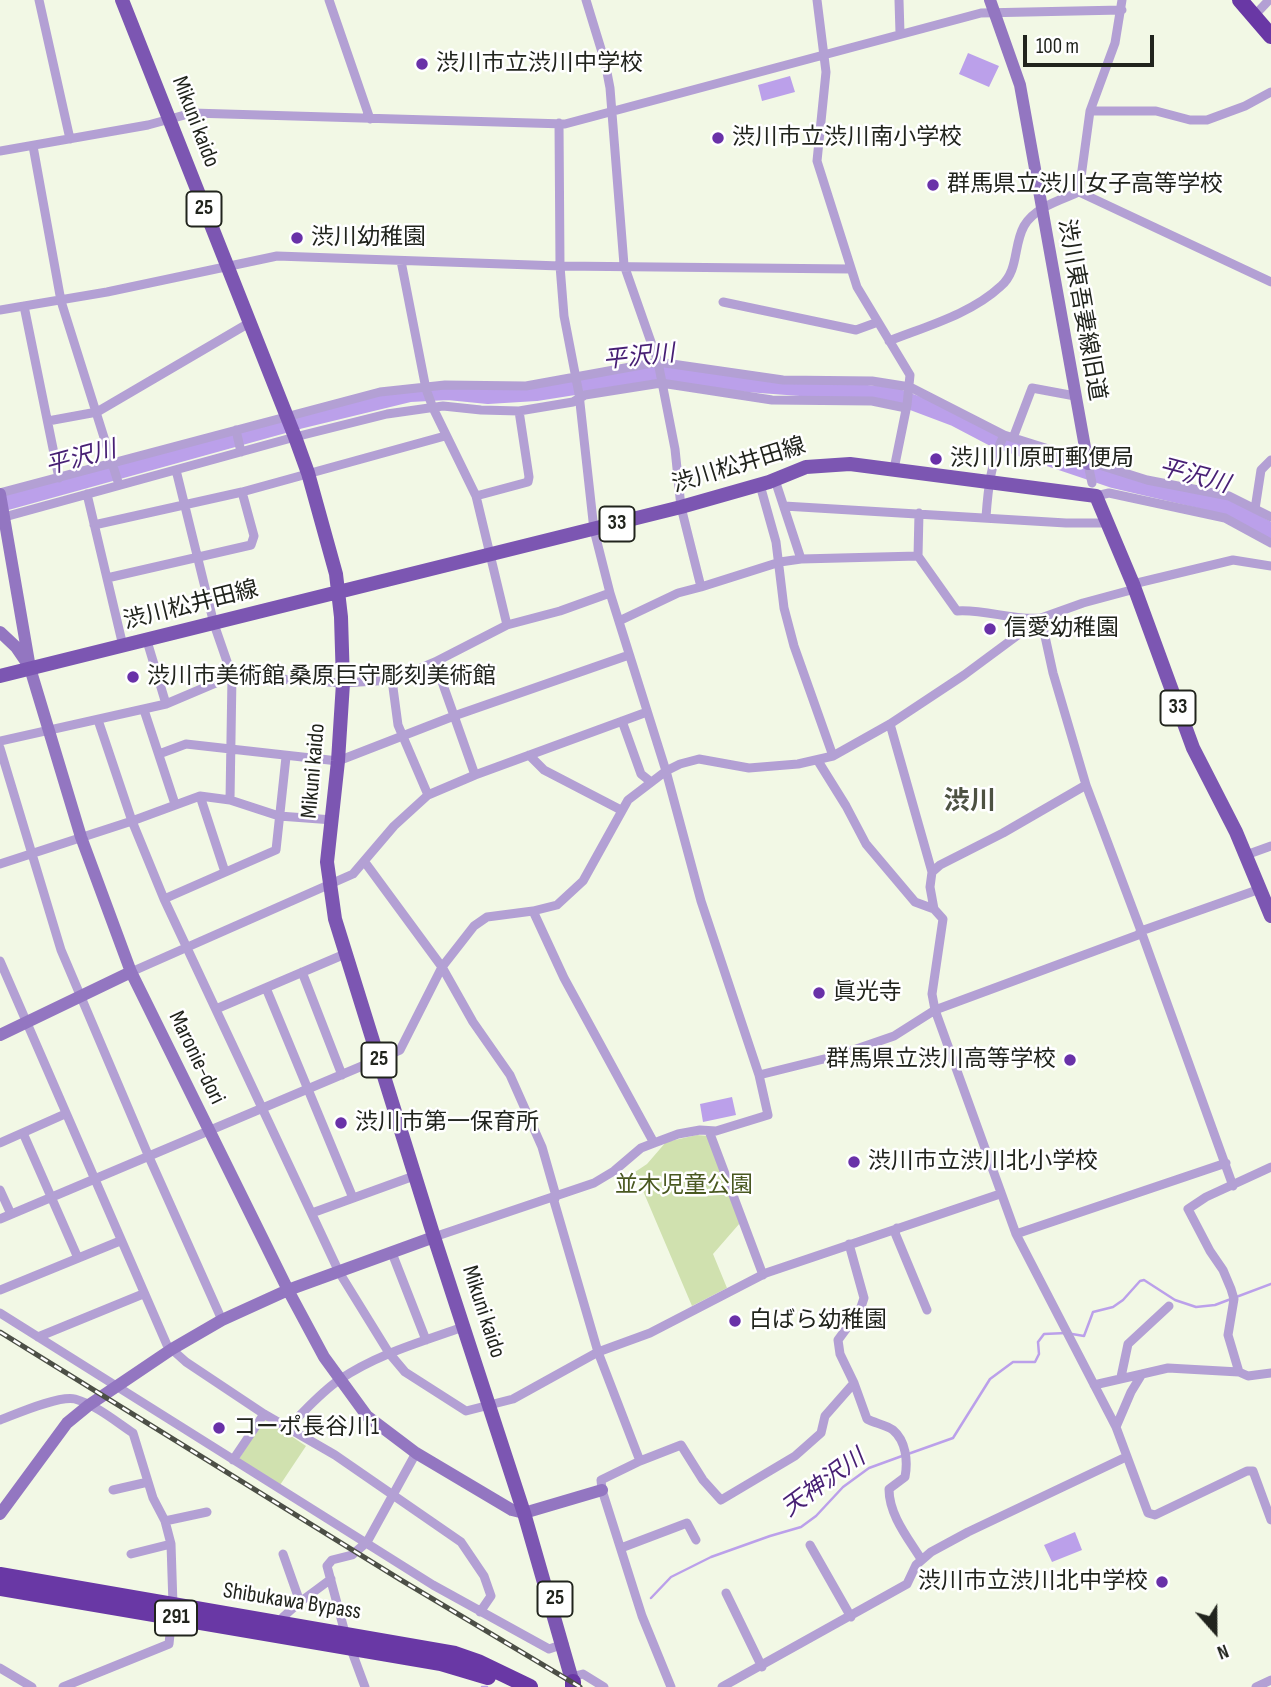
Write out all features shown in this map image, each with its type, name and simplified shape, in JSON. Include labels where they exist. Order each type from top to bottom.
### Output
[{"type":"highway","points":[[1240,0],[1271,36]]},
{"type":"highway","name":"Shibukawa Bypass","points":[[0,1575],[172,1611]]},
{"type":"highway","name":"Shibukawa Bypass","points":[[0,1588],[172,1611],[348,1641],[455,1654],[530,1687]]},
{"type":"highway","name":"Shibukawa Bypass","points":[[348,1641],[448,1664],[513,1687]]},
{"type":"main road","name":"Mikuni kaido","points":[[122,0],[291,426],[308,473],[336,574],[343,683],[333,820],[327,862],[335,919],[414,1176],[524,1513],[545,1567],[576,1683]]},
{"type":"main road","name":"渋川松井田線","points":[[0,676],[681,508],[806,467],[850,464],[988,482],[1094,489]]},
{"type":"main road","name":"33","points":[[1094,489],[1134,586],[1193,748],[1246,855],[1271,916]]},
{"type":"street","points":[[39,0],[70,139]]},
{"type":"street","points":[[329,0],[370,119]]},
{"type":"street","points":[[586,0],[605,62],[613,110],[624,265],[658,364],[675,449],[681,508],[701,587]]},
{"type":"street","points":[[817,0],[826,86],[817,161],[857,287],[910,375],[907,406],[894,469]]},
{"type":"street","points":[[899,0],[900,33]]},
{"type":"street","points":[[1254,16],[1269,0]]},
{"type":"street","points":[[0,151],[169,121],[192,113],[559,124],[981,13],[992,6],[1122,5],[1115,43],[1090,111],[1079,192]]},
{"type":"street","name":"渋川東吾妻線旧道","points":[[992,6],[1020,85],[1087,462]]},
{"type":"street","points":[[1090,111],[1156,111],[1190,120],[1207,120],[1245,106],[1271,92]]},
{"type":"street","points":[[0,1514],[67,1423],[172,1349],[222,1320],[288,1290],[594,1183],[614,1171],[641,1148],[654,1143],[678,1134],[716,1131],[768,1115],[759,1075],[701,901],[666,771],[610,593],[594,530],[579,396],[564,316],[560,266],[559,124]]},
{"type":"street","points":[[33,146],[61,300],[118,483]]},
{"type":"street","points":[[889,341],[973,307],[1002,286],[1014,268],[1024,226],[1042,209],[1079,192],[1271,282]]},
{"type":"street","points":[[0,310],[227,268],[277,256],[560,266],[850,269]]},
{"type":"street","points":[[401,261],[426,388],[445,436],[476,496],[507,625]]},
{"type":"street","points":[[723,302],[856,330],[878,322]]},
{"type":"street","points":[[24,306],[59,478]]},
{"type":"street","points":[[48,421],[97,412],[249,323]]},
{"type":"street","points":[[2,516],[241,452],[291,426],[380,392],[426,388],[526,386],[658,364],[783,380],[872,381],[909,389],[1006,437],[1147,481],[1229,496],[1271,517]]},
{"type":"street","points":[[0,495],[236,431],[387,414],[432,405],[481,411],[519,411],[573,402],[579,396],[660,382],[772,400],[872,401],[907,406]]},
{"type":"street","points":[[986,517],[988,482],[996,451],[1032,388],[1075,396]]},
{"type":"street","points":[[476,496],[528,482],[519,411]]},
{"type":"street","points":[[236,431],[241,452]]},
{"type":"street","points":[[94,525],[242,492],[445,436]]},
{"type":"street","points":[[1255,509],[1261,470],[1271,460]]},
{"type":"street","points":[[1087,462],[1094,489],[1225,518],[1271,543]]},
{"type":"street","points":[[176,470],[214,624],[232,676],[230,800]]},
{"type":"street","points":[[767,482],[784,506],[801,559]]},
{"type":"street","points":[[767,482],[780,562],[784,608],[793,642],[833,756]]},
{"type":"street","points":[[107,578],[251,545],[254,541],[242,492]]},
{"type":"street","points":[[87,494],[123,646]]},
{"type":"street","name":"Maronie-dori","points":[[0,495],[30,668],[81,837],[131,972],[288,1290],[339,1380],[367,1416],[416,1452],[512,1510],[524,1513]]},
{"type":"street","points":[[784,506],[1109,523]]},
{"type":"street","points":[[919,513],[919,556],[957,611],[1005,615],[1026,620],[1041,618],[1134,586],[1233,560],[1271,566]]},
{"type":"street","points":[[619,621],[678,593],[780,562],[919,556]]},
{"type":"street","points":[[0,741],[166,704],[232,676],[343,683],[392,680],[435,662],[507,625],[560,611],[610,593]]},
{"type":"street","points":[[0,1219],[400,1050],[442,967],[474,926],[487,917],[557,905],[583,881],[628,800],[666,771],[699,759],[750,768],[818,761],[833,756],[890,724],[964,675],[1041,618]]},
{"type":"street","points":[[1041,618],[1052,673],[1086,785],[1233,1186]]},
{"type":"street","points":[[0,632],[16,647],[30,668]]},
{"type":"street","points":[[147,641],[166,704]]},
{"type":"street","points":[[159,754],[186,744],[338,761],[454,716],[629,655]]},
{"type":"street","points":[[435,662],[475,775]]},
{"type":"street","points":[[392,680],[398,725],[428,795]]},
{"type":"street","points":[[144,710],[175,804]]},
{"type":"street","points":[[0,1035],[131,972],[353,874],[394,826],[428,795],[647,712]]},
{"type":"street","points":[[98,720],[132,821],[164,899],[339,1272],[389,1353],[405,1372],[466,1411],[513,1399],[598,1352],[650,1333],[762,1275],[1000,1194]]},
{"type":"street","points":[[622,721],[641,774],[652,782]]},
{"type":"street","points":[[890,724],[932,872],[930,887],[934,909]]},
{"type":"street","points":[[0,748],[61,950],[222,1320]]},
{"type":"street","points":[[529,755],[544,770],[621,810]]},
{"type":"street","points":[[164,899],[276,850],[286,757]]},
{"type":"street","points":[[818,761],[866,844],[915,902],[934,909],[943,919],[932,994],[936,1010],[1016,1234],[1116,1427],[1148,1513],[1155,1515],[1247,1471],[1253,1471],[1271,1520]]},
{"type":"street","points":[[932,872],[940,865],[1003,833],[1086,785]]},
{"type":"street","points":[[0,864],[201,796],[230,800],[279,816],[333,820]]},
{"type":"street","points":[[201,796],[225,872]]},
{"type":"street","points":[[1246,855],[1271,846]]},
{"type":"street","points":[[363,861],[442,967],[473,1022],[510,1074],[542,1147],[556,1196],[554,1201],[598,1352],[639,1461]]},
{"type":"street","points":[[759,1075],[836,1056],[894,1036],[936,1010],[1260,888]]},
{"type":"street","points":[[533,911],[564,978],[654,1143]]},
{"type":"street","points":[[216,1009],[345,954]]},
{"type":"street","points":[[0,961],[3,978],[26,1023],[167,1345],[186,1362],[264,1414],[335,1455],[461,1542],[484,1576],[491,1596],[480,1612]]},
{"type":"street","points":[[302,972],[342,1075]]},
{"type":"street","points":[[266,988],[353,1198]]},
{"type":"street","points":[[0,1143],[65,1114]]},
{"type":"street","points":[[709,1131],[762,1275]]},
{"type":"street","points":[[23,1133],[78,1258]]},
{"type":"street","points":[[1016,1234],[1226,1163]]},
{"type":"street","points":[[1239,1372],[1228,1335],[1233,1296],[1223,1270],[1188,1209],[1206,1197],[1271,1167]]},
{"type":"street","points":[[312,1213],[414,1176]]},
{"type":"street","points":[[0,1190],[11,1214]]},
{"type":"street","points":[[897,1228],[895,1233],[927,1310]]},
{"type":"street","points":[[0,1290],[120,1241]]},
{"type":"street","points":[[849,1244],[864,1298],[860,1310],[838,1340],[840,1354],[867,1419],[892,1428],[904,1449],[905,1477],[889,1489],[889,1500],[921,1559]]},
{"type":"street","points":[[392,1253],[426,1340]]},
{"type":"street","points":[[38,1337],[143,1294]]},
{"type":"street","points":[[1121,1377],[1129,1344],[1169,1306]]},
{"type":"street","points":[[0,1313],[433,1586],[549,1649],[564,1644]]},
{"type":"street","points":[[288,1427],[339,1380],[389,1353],[463,1327]]},
{"type":"street","points":[[1094,1385],[1168,1368],[1239,1372],[1248,1376],[1271,1373]]},
{"type":"street","points":[[1116,1427],[1142,1374]]},
{"type":"street","points":[[670,1687],[642,1616],[601,1480],[639,1461],[681,1445],[703,1480],[721,1500],[772,1472],[813,1441],[821,1433],[825,1416],[854,1383]]},
{"type":"street","points":[[0,1420],[30,1408],[72,1398],[89,1405],[133,1433],[153,1498],[171,1544],[172,1611],[169,1644],[63,1687]]},
{"type":"street","points":[[233,1460],[264,1414]]},
{"type":"street","points":[[365,1687],[348,1641],[328,1563],[352,1555],[367,1542],[416,1452]]},
{"type":"street","points":[[722,1687],[906,1584],[921,1559],[968,1532],[1126,1457]]},
{"type":"street","points":[[113,1490],[148,1482]]},
{"type":"street","points":[[524,1513],[602,1490]]},
{"type":"street","points":[[164,1521],[207,1512]]},
{"type":"street","points":[[621,1548],[687,1523],[696,1540]]},
{"type":"street","points":[[131,1555],[171,1544]]},
{"type":"street","points":[[810,1545],[851,1617]]},
{"type":"street","points":[[283,1554],[300,1602]]},
{"type":"street","points":[[279,1629],[288,1611],[331,1579]]},
{"type":"street","points":[[726,1592],[762,1667]]},
{"type":"street","points":[[0,1668],[32,1687]]},
{"type":"street","points":[[576,1683],[583,1674],[604,1687]]},
{"type":"street","points":[[1256,1687],[1269,1683]]},
{"type":"green space","name":"並木児童公園","points":[[697,1135],[708,1136],[740,1223],[713,1254],[727,1288],[692,1306],[635,1172],[647,1164],[666,1142]]},
{"type":"green space","points":[[267,1420],[306,1446],[280,1485],[239,1459],[262,1421]]},
{"type":"shaded area","points":[[968,53],[999,66],[989,87],[959,74]]},
{"type":"shaded area","points":[[790,76],[795,92],[762,101],[758,85]]},
{"type":"shaded area","points":[[732,1097],[736,1115],[703,1122],[700,1104]]},
{"type":"shaded area","points":[[1075,1532],[1082,1550],[1052,1562],[1044,1545]]},
{"type":"waterway","name":"平沢川","points":[[0,504],[299,421],[410,394],[448,392],[488,396],[536,393],[675,373],[734,383],[893,395],[954,418],[994,439],[1113,480],[1228,507],[1271,531]]},
{"type":"waterway","name":"天神沢川","points":[[1072,1334],[1084,1336],[1093,1312],[1113,1307],[1140,1281],[1144,1280],[1175,1300],[1196,1307],[1215,1305],[1271,1284]]},
{"type":"waterway","name":"天神沢川","points":[[908,1454],[953,1438],[990,1379],[1013,1362],[1035,1362],[1039,1354],[1038,1342],[1044,1334],[1066,1333]]},
{"type":"waterway","name":"天神沢川","points":[[651,1598],[671,1577],[711,1557],[801,1527],[816,1516],[843,1487],[869,1468],[902,1456]]},
{"type":"waterway","name":"天神沢川","points":[[482,1687],[487,1687]]},
{"type":"railway","points":[[0,1332],[401,1580],[580,1687]]},
{"type":"place","name":"渋川市立渋川中学校","points":[[422,64]]},
{"type":"place","name":"渋川市立渋川南小学校","points":[[718,138]]},
{"type":"place","name":"群馬県立渋川女子高等学校","points":[[933,185]]},
{"type":"place","name":"渋川幼稚園","points":[[297,238]]},
{"type":"place","name":"渋川川原町郵便局","points":[[936,459]]},
{"type":"place","name":"信愛幼稚園","points":[[990,629]]},
{"type":"place","name":"渋川市美術館 桑原巨守彫刻美術館","points":[[133,677]]},
{"type":"place","name":"眞光寺","points":[[819,993]]},
{"type":"place","name":"群馬県立渋川高等学校","points":[[1070,1060]]},
{"type":"place","name":"渋川市第一保育所","points":[[341,1123]]},
{"type":"place","name":"渋川市立渋川北小学校","points":[[854,1162]]},
{"type":"place","name":"白ばら幼稚園","points":[[735,1321]]},
{"type":"place","name":"コーポ長谷川1","points":[[219,1428]]},
{"type":"place","name":"渋川市立渋川北中学校","points":[[1162,1582]]},
{"type":"district","name":"渋川","points":[[970,802]]}]
